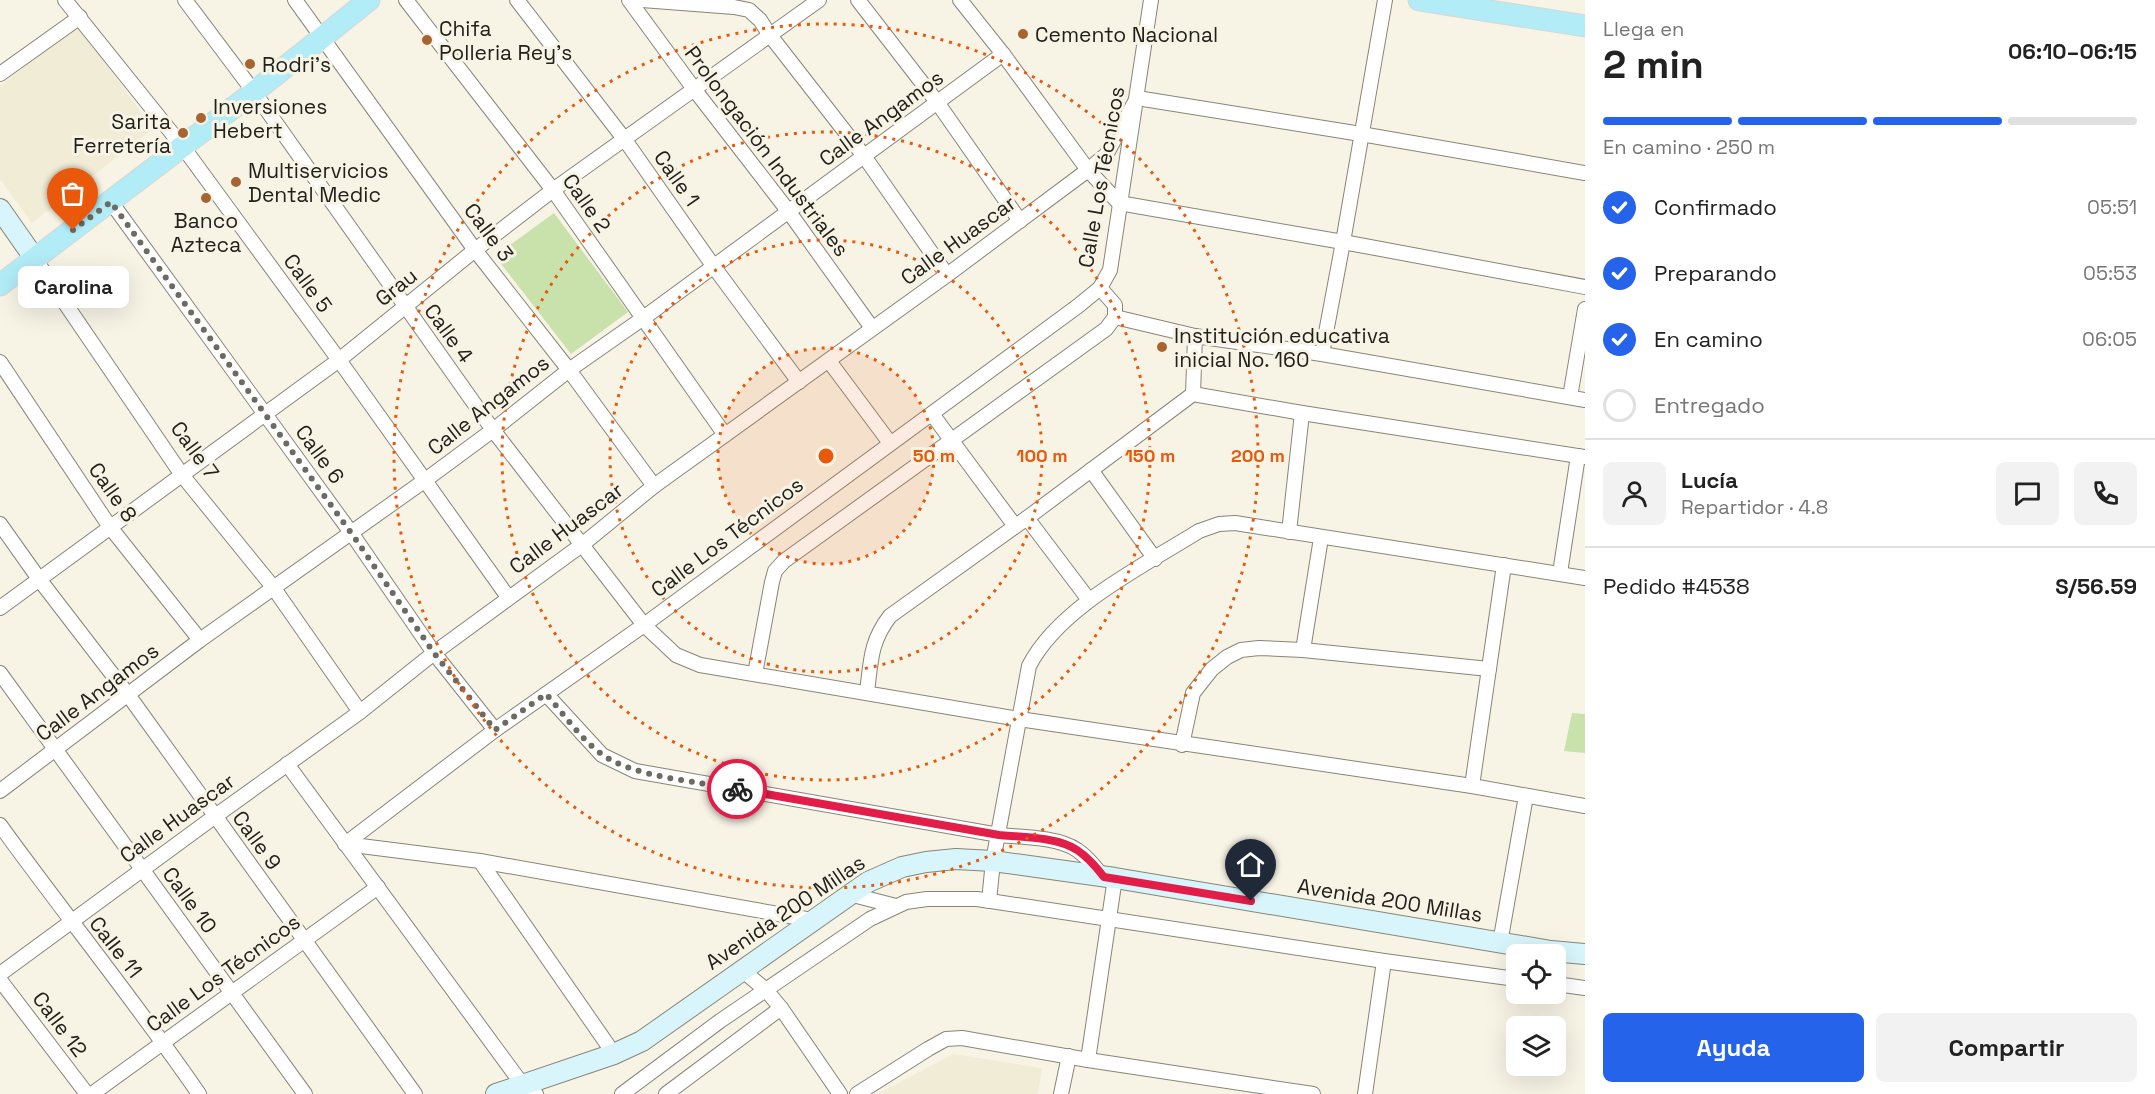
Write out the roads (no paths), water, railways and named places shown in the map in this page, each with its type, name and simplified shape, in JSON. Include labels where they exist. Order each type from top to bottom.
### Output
[{"type":"main road","points":[[0,285],[183,147],[369,0]]},
{"type":"main road","points":[[1432,1],[1585,26]]},
{"type":"main road","name":"Calle 7","points":[[0,209],[35,259]]},
{"type":"main road","name":"Avenida 200 Millas","points":[[496,1094],[529,1089],[642,1041],[849,894],[884,874],[926,862],[956,859],[993,861],[1109,877],[1585,954]]},
{"type":"street","name":"Calle 5","points":[[65,0],[183,147],[508,597]]},
{"type":"street","name":"Calle 4","points":[[185,0],[254,92],[493,430],[644,625],[676,655],[700,665],[1019,719],[1182,745],[1472,786],[1585,806]]},
{"type":"street","name":"Calle 3","points":[[295,0],[475,250],[569,370],[654,486]]},
{"type":"street","name":"Calle 2","points":[[406,0],[553,190],[642,320],[725,435]]},
{"type":"street","name":"Calle 1","points":[[517,0],[625,140],[714,267],[800,382]]},
{"type":"street","name":"Prolongación Industriales","points":[[629,0],[789,212],[872,328]]},
{"type":"street","points":[[642,0],[749,10],[760,20],[864,156],[947,275]]},
{"type":"street","name":"Grau","points":[[0,608],[339,360],[404,306],[553,190],[819,0]]},
{"type":"street","points":[[858,0],[937,102],[1020,221]]},
{"type":"street","points":[[960,0],[1003,54],[1088,170],[1119,203],[1585,286]]},
{"type":"street","name":"Calle Los Técnicos","points":[[345,844],[495,730],[644,625],[1100,288],[1110,270],[1151,0]]},
{"type":"street","points":[[1322,354],[1385,0]]},
{"type":"street","points":[[1,70],[80,17]]},
{"type":"street","name":"Calle Angamos","points":[[0,791],[273,586],[352,534],[493,430],[569,370],[642,320],[1003,54]]},
{"type":"street","points":[[1137,98],[1585,173]]},
{"type":"street","name":"Calle Huascar","points":[[0,974],[360,712],[508,597],[583,544],[654,486],[829,361],[1088,170],[1106,155],[1137,98]]},
{"type":"street","name":"Calle 6","points":[[111,202],[352,534],[434,653],[495,730]]},
{"type":"street","name":"Calle 7","points":[[35,259],[182,475],[273,586],[360,712]]},
{"type":"street","points":[[755,674],[775,570],[784,561],[1106,329],[1115,317],[1114,305],[1100,288]]},
{"type":"street","points":[[1570,397],[1585,309]]},
{"type":"street","points":[[1115,317],[1195,336],[1322,354],[1585,400]]},
{"type":"street","points":[[1193,394],[1195,336]]},
{"type":"street","points":[[829,361],[890,443]]},
{"type":"street","name":"Calle 8","points":[[0,362],[110,527],[200,640]]},
{"type":"street","points":[[867,692],[873,645],[879,630],[890,616],[1027,518],[1193,394],[1581,457],[1560,573]]},
{"type":"street","points":[[1289,532],[1302,413]]},
{"type":"street","points":[[932,414],[1015,526]]},
{"type":"street","points":[[1091,470],[1155,559]]},
{"type":"street","points":[[1027,518],[1089,600]]},
{"type":"street","points":[[989,901],[993,861],[1029,666],[1037,651],[1089,600],[1199,531],[1219,524],[1235,523],[1585,578]]},
{"type":"street","name":"Calle 9","points":[[0,524],[39,579],[129,696],[415,1094]]},
{"type":"street","points":[[1303,650],[1321,538]]},
{"type":"street","points":[[1472,786],[1504,565]]},
{"type":"street","points":[[1182,745],[1192,693],[1201,681],[1227,657],[1241,650],[1259,648],[1303,650],[1489,669]]},
{"type":"street","name":"Calle 10","points":[[0,673],[305,1094]]},
{"type":"street","points":[[546,694],[602,755],[635,771],[999,835],[1067,844],[1088,858],[1109,877],[1109,918],[1088,1060]]},
{"type":"street","points":[[287,764],[529,1089]]},
{"type":"street","points":[[1500,942],[1526,796]]},
{"type":"street","name":"Calle 11","points":[[0,825],[71,923],[163,1042],[198,1094]]},
{"type":"street","points":[[345,844],[480,861],[812,920]]},
{"type":"street","points":[[480,861],[614,1054]]},
{"type":"street","name":"Calle Los Técnicos","points":[[92,1094],[378,886]]},
{"type":"street","points":[[849,894],[896,906]]},
{"type":"street","points":[[622,1094],[720,1021],[870,919],[896,906],[927,898],[989,901],[1506,978]]},
{"type":"street","points":[[1365,1094],[1384,961]]},
{"type":"street","points":[[742,970],[766,990],[781,1008],[840,1094]]},
{"type":"street","name":"Calle 12","points":[[0,980],[87,1094]]},
{"type":"street","points":[[1566,985],[1585,988]]},
{"type":"street","points":[[666,1094],[781,1008]]},
{"type":"street","points":[[857,1094],[946,1039],[962,1038],[1088,1060],[1313,1094]]},
{"type":"street","points":[[1061,1094],[1069,1056]]},
{"type":"place","name":"Cemento Nacional","points":[[1023,34]]},
{"type":"place","name":"Chifa Polleria Rey's","points":[[427,40]]},
{"type":"place","name":"Rodri's","points":[[250,64]]},
{"type":"place","name":"Inversiones Hebert","points":[[201,118]]},
{"type":"place","name":"Sarita Ferretería","points":[[183,133]]},
{"type":"place","name":"Multiservicios Dental Medic","points":[[236,182]]},
{"type":"place","name":"Banco Azteca","points":[[206,198]]},
{"type":"place","name":"Carolina","points":[[73,230]]},
{"type":"place","name":"Institución educativa inicial No. 160","points":[[1162,347]]}]
